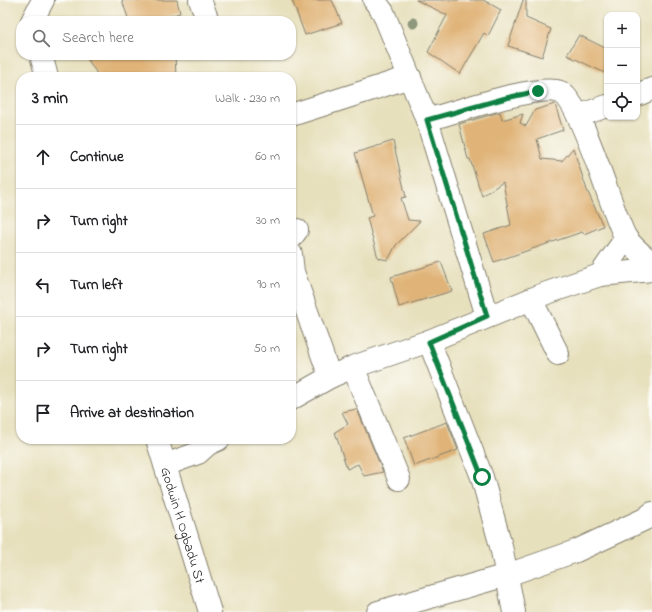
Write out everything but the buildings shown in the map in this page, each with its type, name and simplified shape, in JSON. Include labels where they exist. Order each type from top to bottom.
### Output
[{"type":"street","points":[[35,16],[43,0]]},
{"type":"street","points":[[200,0],[206,16]]},
{"type":"street","points":[[374,0],[383,12],[427,120],[487,316]]},
{"type":"street","points":[[42,60],[46,72]]},
{"type":"street","points":[[296,113],[410,77]]},
{"type":"street","points":[[640,94],[652,89]]},
{"type":"street","points":[[427,120],[506,98],[538,91],[553,90],[567,96],[578,116],[626,238],[652,264]]},
{"type":"street","points":[[578,116],[604,107]]},
{"type":"street","points":[[600,275],[626,238]]},
{"type":"street","points":[[296,396],[330,377],[354,367],[429,342],[487,316],[531,299],[600,275],[652,270]]},
{"type":"street","points":[[296,281],[330,377]]},
{"type":"street","points":[[531,299],[558,354]]},
{"type":"street","points":[[429,342],[482,477],[499,534],[514,612]]},
{"type":"street","points":[[354,367],[399,479]]},
{"type":"street","name":"Godwin H Ogbadu St","points":[[159,444],[210,612]]},
{"type":"street","points":[[165,465],[198,453],[208,444]]},
{"type":"street","points":[[378,612],[506,575],[576,551],[645,518],[652,513]]},
{"type":"route","points":[[482,477],[429,342],[487,316],[427,120],[506,98],[538,91]]}]
